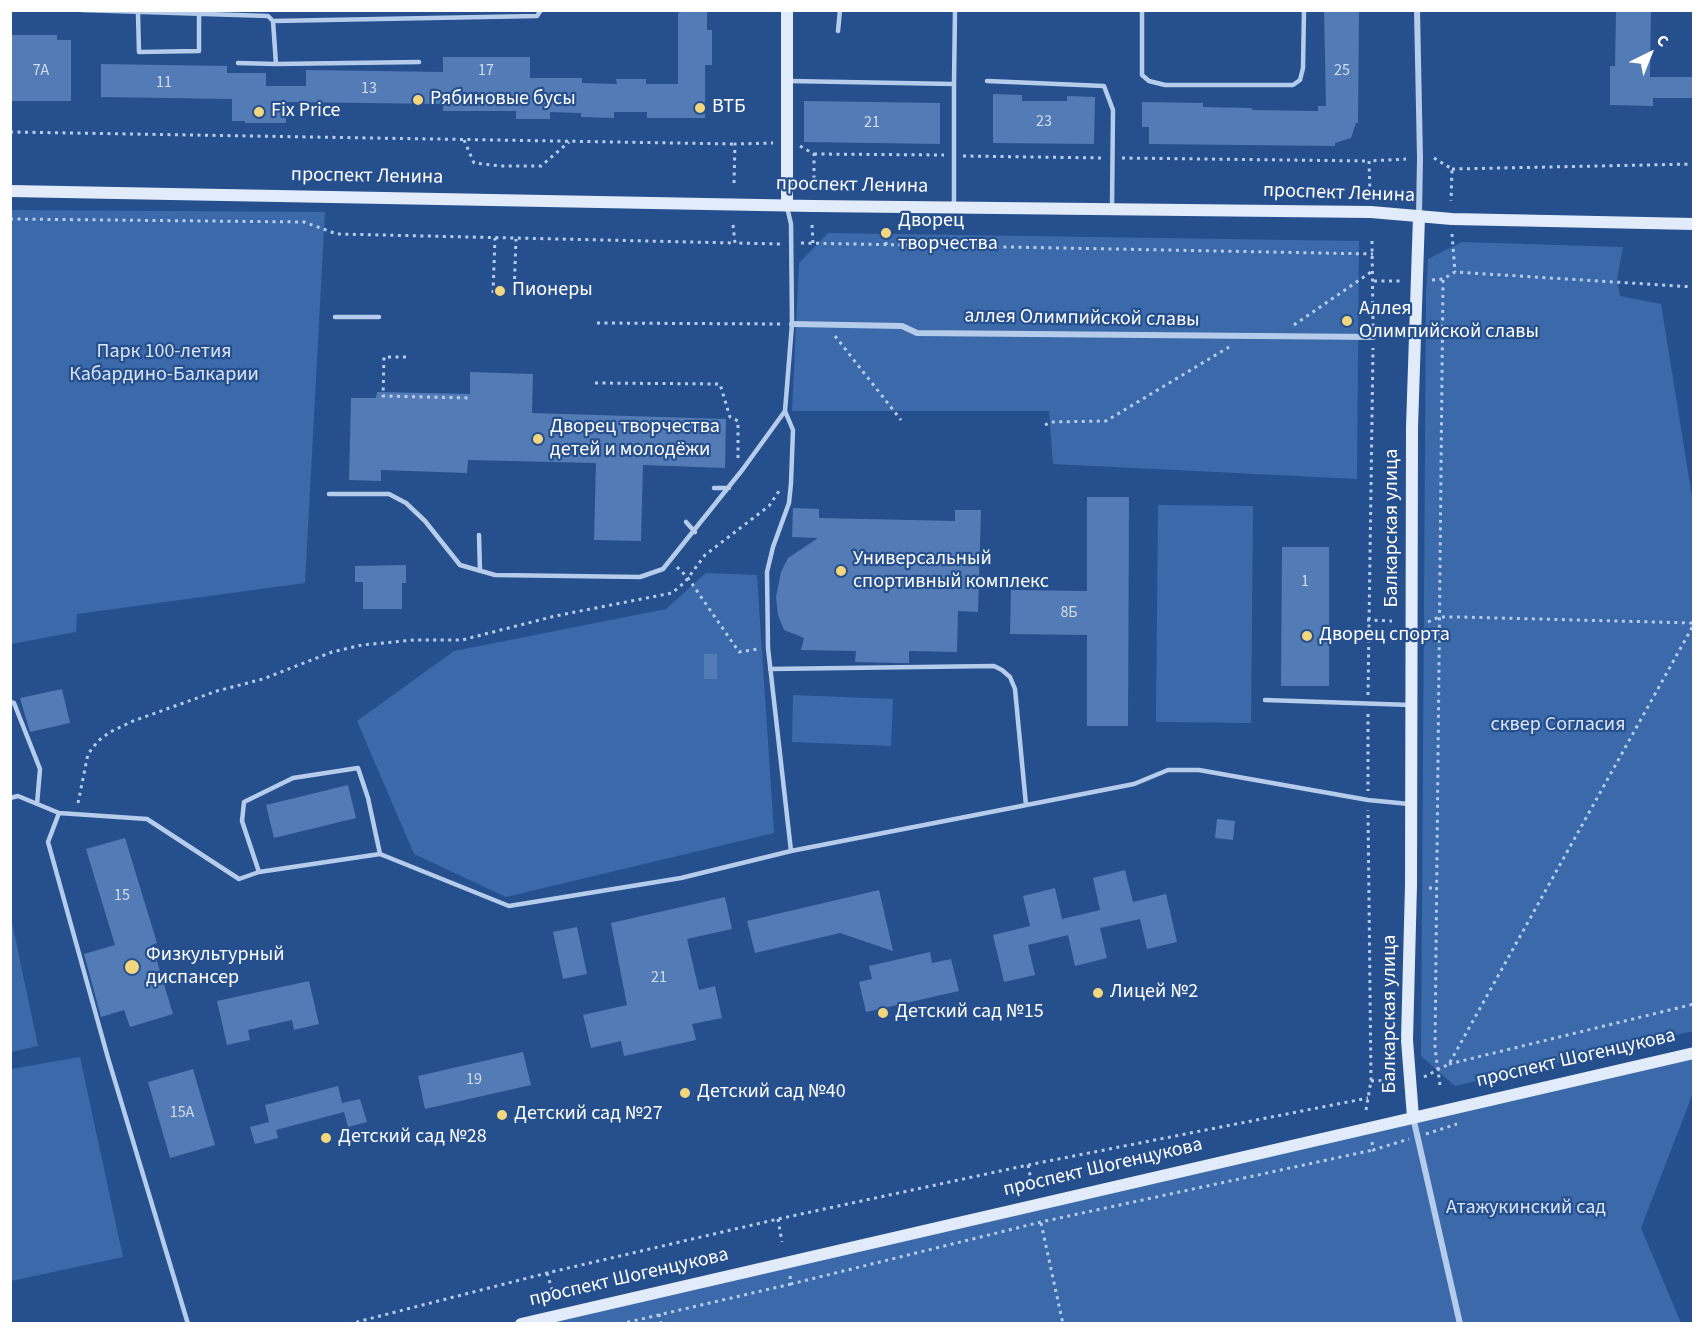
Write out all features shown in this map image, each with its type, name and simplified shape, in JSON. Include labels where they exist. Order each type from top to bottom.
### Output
[{"type":"main road","points":[[787,10],[787,204]]},
{"type":"main road","name":"проспект Ленина","points":[[10,191],[1371,212],[1452,219],[1694,224]]},
{"type":"main road","name":"Балкарская улица","points":[[1413,1117],[1407,1040],[1411,805],[1412,427],[1419,216]]},
{"type":"main road","name":"проспект Шогенцукова","points":[[521,1323],[1694,1053]]},
{"type":"street","name":"Балкарская улица","points":[[1417,10],[1419,216]]},
{"type":"street","name":"аллея Олимпийской славы","points":[[792,324],[902,326],[917,333],[1245,338],[1373,337]]},
{"type":"street","points":[[1413,1117],[1460,1323]]},
{"type":"lane","points":[[82,10],[138,14],[199,13],[268,16],[273,21],[276,64]]},
{"type":"lane","points":[[273,21],[537,16],[541,10]]},
{"type":"lane","points":[[838,31],[840,10]]},
{"type":"lane","points":[[954,207],[955,10]]},
{"type":"lane","points":[[1142,10],[1142,75],[1149,81],[1165,85],[1293,85],[1300,81],[1303,68],[1304,10]]},
{"type":"lane","points":[[138,14],[139,52],[199,51],[199,13]]},
{"type":"lane","points":[[238,63],[419,62]]},
{"type":"lane","points":[[786,81],[954,84]]},
{"type":"lane","points":[[987,81],[1104,86],[1113,111],[1112,207]]},
{"type":"lane","points":[[787,204],[791,224],[792,324],[785,411],[793,430],[791,483],[789,502],[772,547],[768,572],[768,648],[790,851]]},
{"type":"lane","points":[[335,317],[379,317]]},
{"type":"lane","points":[[329,494],[388,494],[406,503],[425,521],[460,565],[480,571],[495,575],[640,577],[655,573],[671,561],[729,488],[785,411]]},
{"type":"lane","points":[[714,488],[729,488]]},
{"type":"lane","points":[[686,522],[694,532]]},
{"type":"lane","points":[[479,535],[480,571]]},
{"type":"lane","points":[[770,669],[993,666],[1002,670],[1010,677],[1015,689],[1026,805]]},
{"type":"lane","points":[[1265,700],[1411,705]]},
{"type":"lane","points":[[10,702],[14,703],[40,769],[37,804]]},
{"type":"lane","points":[[259,872],[242,820],[244,802],[293,778],[358,768],[368,798],[380,854]]},
{"type":"lane","points":[[10,798],[18,796],[59,813],[147,819],[239,879],[259,872],[380,854],[509,906],[681,878],[790,851],[1134,784],[1168,770],[1199,770],[1368,800],[1411,805]]},
{"type":"lane","points":[[59,813],[48,842],[108,1058],[188,1323]]},
{"type":"path","points":[[10,132],[775,143]]},
{"type":"path","points":[[464,139],[474,163],[501,166],[541,166],[570,141]]},
{"type":"path","points":[[734,183],[735,144]]},
{"type":"path","points":[[796,144],[814,154],[1369,161],[1406,159]]},
{"type":"path","points":[[814,154],[814,183]]},
{"type":"path","points":[[1434,158],[1452,169],[1694,164]]},
{"type":"path","points":[[1369,161],[1370,194]]},
{"type":"path","points":[[1451,201],[1452,169]]},
{"type":"path","points":[[10,219],[304,222],[336,234],[782,244]]},
{"type":"path","points":[[734,225],[735,243]]},
{"type":"path","points":[[812,225],[813,243]]},
{"type":"path","points":[[886,233],[886,245]]},
{"type":"path","points":[[1452,234],[1455,272]]},
{"type":"path","points":[[493,293],[495,238]]},
{"type":"path","points":[[514,294],[516,238]]},
{"type":"path","points":[[1366,1110],[1371,1081],[1367,620],[1374,281],[1372,241]]},
{"type":"path","points":[[799,243],[1373,254]]},
{"type":"path","points":[[1275,338],[1374,270]]},
{"type":"path","points":[[1432,280],[1443,279],[1455,272],[1694,287]]},
{"type":"path","points":[[1440,1085],[1437,1070],[1437,888],[1443,279]]},
{"type":"path","points":[[1374,281],[1400,281]]},
{"type":"path","points":[[597,323],[792,324]]},
{"type":"path","points":[[825,323],[901,420]]},
{"type":"path","points":[[1045,425],[1106,421],[1245,338]]},
{"type":"path","points":[[384,351],[383,396],[470,398]]},
{"type":"path","points":[[384,357],[406,357]]},
{"type":"path","points":[[596,383],[720,384],[730,417],[738,421],[738,461]]},
{"type":"path","points":[[1372,408],[1378,408]]},
{"type":"path","points":[[76,814],[88,754],[98,741],[110,732],[133,721],[217,691],[263,678],[332,652],[384,642],[462,640],[555,616],[672,592],[688,578],[705,555],[769,506],[778,489],[791,483]]},
{"type":"path","points":[[671,561],[688,578],[739,652],[768,648]]},
{"type":"path","points":[[1428,622],[1439,617],[1694,624],[1449,1064]]},
{"type":"path","points":[[1367,620],[1392,621]]},
{"type":"path","points":[[1429,888],[1437,888]]},
{"type":"path","points":[[1424,1077],[1449,1064],[1694,1004]]},
{"type":"path","points":[[1371,1081],[1392,1080]]},
{"type":"path","points":[[349,1323],[547,1273],[777,1219],[1028,1165],[1368,1098]]},
{"type":"path","points":[[620,1323],[1041,1222],[1373,1150]]},
{"type":"path","points":[[1028,1165],[1032,1185]]},
{"type":"path","points":[[1040,1215],[1063,1323]]},
{"type":"path","points":[[777,1219],[782,1242]]},
{"type":"path","points":[[547,1273],[554,1296]]},
{"type":"path","points":[[789,1275],[790,1284]]},
{"type":"path","points":[[659,1314],[661,1323]]},
{"type":"green space","name":"Парк 100-летия Кабардино-Балкарии","points":[[11,210],[325,212],[305,583],[77,614],[76,632],[11,644]]},
{"type":"green space","points":[[828,233],[1359,241],[1357,479],[1053,464],[1049,411],[792,411],[799,263]]},
{"type":"green space","name":"сквер Согласия","points":[[1462,242],[1623,247],[1617,279],[1620,296],[1661,304],[1693,503],[1694,1031],[1455,1086],[1421,1056],[1426,294],[1428,259]]},
{"type":"green space","points":[[1158,505],[1253,506],[1251,723],[1156,722]]},
{"type":"green space","points":[[706,573],[757,575],[774,833],[506,897],[414,854],[357,721],[454,651],[666,609]]},
{"type":"green space","points":[[793,695],[893,699],[891,746],[792,742]]},
{"type":"green space","points":[[10,913],[38,1046],[11,1052],[10,1052]]},
{"type":"green space","name":"Атажукинский сад","points":[[1693,1053],[1693,1093],[1641,1228],[1681,1323],[521,1324]]},
{"type":"green space","points":[[80,1057],[123,1257],[11,1281],[11,1069]]},
{"type":"building","points":[[680,10],[707,10],[707,30],[712,30],[712,65],[705,65],[705,118],[647,118],[647,112],[614,112],[614,118],[581,117],[581,113],[550,112],[550,119],[516,119],[516,111],[443,111],[443,104],[286,102],[286,123],[245,123],[245,121],[232,121],[232,99],[101,97],[101,64],[227,66],[227,73],[266,73],[266,86],[306,86],[306,70],[443,72],[443,57],[530,57],[530,78],[582,78],[582,83],[617,84],[616,79],[646,79],[646,84],[678,84],[678,14]]},
{"type":"building","points":[[1324,10],[1359,10],[1358,123],[1356,123],[1351,138],[1335,143],[1335,146],[1149,144],[1149,127],[1142,127],[1142,102],[1203,103],[1203,107],[1252,108],[1252,110],[1318,111],[1318,106],[1326,106]]},
{"type":"building","points":[[1616,10],[1651,10],[1650,77],[1694,77],[1694,98],[1653,98],[1653,106],[1610,105],[1610,66],[1615,66]]},
{"type":"building","points":[[10,35],[57,35],[57,40],[71,40],[71,101],[10,101]]},
{"type":"building","points":[[993,94],[1022,95],[1022,101],[1067,101],[1067,96],[1095,97],[1094,144],[993,143]]},
{"type":"building","points":[[804,101],[940,103],[940,144],[804,142]]},
{"type":"building","name":"Дворец творчества детей и молодёжи","points":[[470,372],[533,374],[532,413],[726,419],[725,468],[643,465],[641,541],[594,540],[596,463],[468,460],[467,473],[381,470],[381,481],[349,480],[351,398],[376,398],[377,392],[470,394]]},
{"type":"building","points":[[1087,497],[1129,497],[1128,726],[1087,726],[1087,635],[1010,634],[1011,590],[1087,591]]},
{"type":"building","points":[[793,508],[819,509],[819,518],[955,521],[955,510],[981,510],[978,612],[958,611],[957,652],[909,651],[909,663],[901,663],[855,662],[856,651],[801,650],[804,638],[784,630],[778,615],[776,597],[781,572],[788,558],[818,538],[792,537]]},
{"type":"building","points":[[1282,547],[1329,547],[1329,686],[1281,686]]},
{"type":"building","points":[[406,565],[406,583],[402,583],[402,609],[363,609],[363,582],[355,582],[355,566]]},
{"type":"building","points":[[704,654],[717,654],[717,679],[704,679]]},
{"type":"building","points":[[62,689],[70,723],[30,732],[20,698]]},
{"type":"building","points":[[348,785],[356,818],[274,838],[266,805]]},
{"type":"building","points":[[1217,819],[1235,821],[1233,840],[1215,838]]},
{"type":"building","points":[[125,838],[157,943],[152,945],[173,1014],[130,1027],[124,1010],[101,1017],[84,954],[115,945],[86,849]]},
{"type":"building","points":[[1125,870],[1133,902],[1166,894],[1177,942],[1147,949],[1140,919],[1100,928],[1107,958],[1075,966],[1068,935],[1028,945],[1035,975],[1004,982],[993,935],[1030,926],[1023,896],[1055,888],[1062,919],[1100,910],[1093,878]]},
{"type":"building","points":[[879,890],[893,951],[840,933],[755,953],[747,921]]},
{"type":"building","points":[[725,897],[732,929],[687,939],[699,990],[715,986],[722,1018],[692,1024],[696,1040],[624,1056],[621,1041],[591,1048],[583,1015],[627,1005],[611,923]]},
{"type":"building","points":[[577,927],[587,974],[563,979],[553,932]]},
{"type":"building","points":[[930,952],[932,963],[951,959],[959,991],[866,1012],[859,982],[872,979],[869,966]]},
{"type":"building","points":[[309,981],[319,1024],[294,1030],[292,1020],[248,1030],[250,1040],[227,1045],[217,1001]]},
{"type":"building","points":[[523,1052],[531,1085],[425,1109],[418,1076]]},
{"type":"building","points":[[193,1069],[215,1145],[170,1158],[148,1082]]},
{"type":"building","points":[[338,1086],[342,1103],[360,1099],[367,1122],[348,1127],[344,1112],[276,1130],[278,1138],[255,1144],[250,1127],[269,1122],[265,1105]]},
{"type":"place","name":"Рябиновые бусы","points":[[418,100]]},
{"type":"place","name":"ВТБ","points":[[700,108]]},
{"type":"place","name":"Fix Price","points":[[259,112]]},
{"type":"place","name":"Дворец творчества","points":[[886,233]]},
{"type":"place","name":"Пионеры","points":[[500,291]]},
{"type":"place","name":"Аллея Олимпийской славы","points":[[1347,321]]},
{"type":"place","name":"Дворец творчества детей и молодёжи","points":[[538,439]]},
{"type":"place","name":"Универсальный спортивный комплекс","points":[[841,571]]},
{"type":"place","name":"Дворец спорта","points":[[1307,636]]},
{"type":"place","name":"Физкультурный диспансер","points":[[132,967]]},
{"type":"place","name":"Лицей №2","points":[[1098,993]]},
{"type":"place","name":"Детский сад №15","points":[[883,1013]]},
{"type":"place","name":"Детский сад №40","points":[[685,1093]]},
{"type":"place","name":"Детский сад №27","points":[[502,1115]]},
{"type":"place","name":"Детский сад №28","points":[[326,1138]]}]
